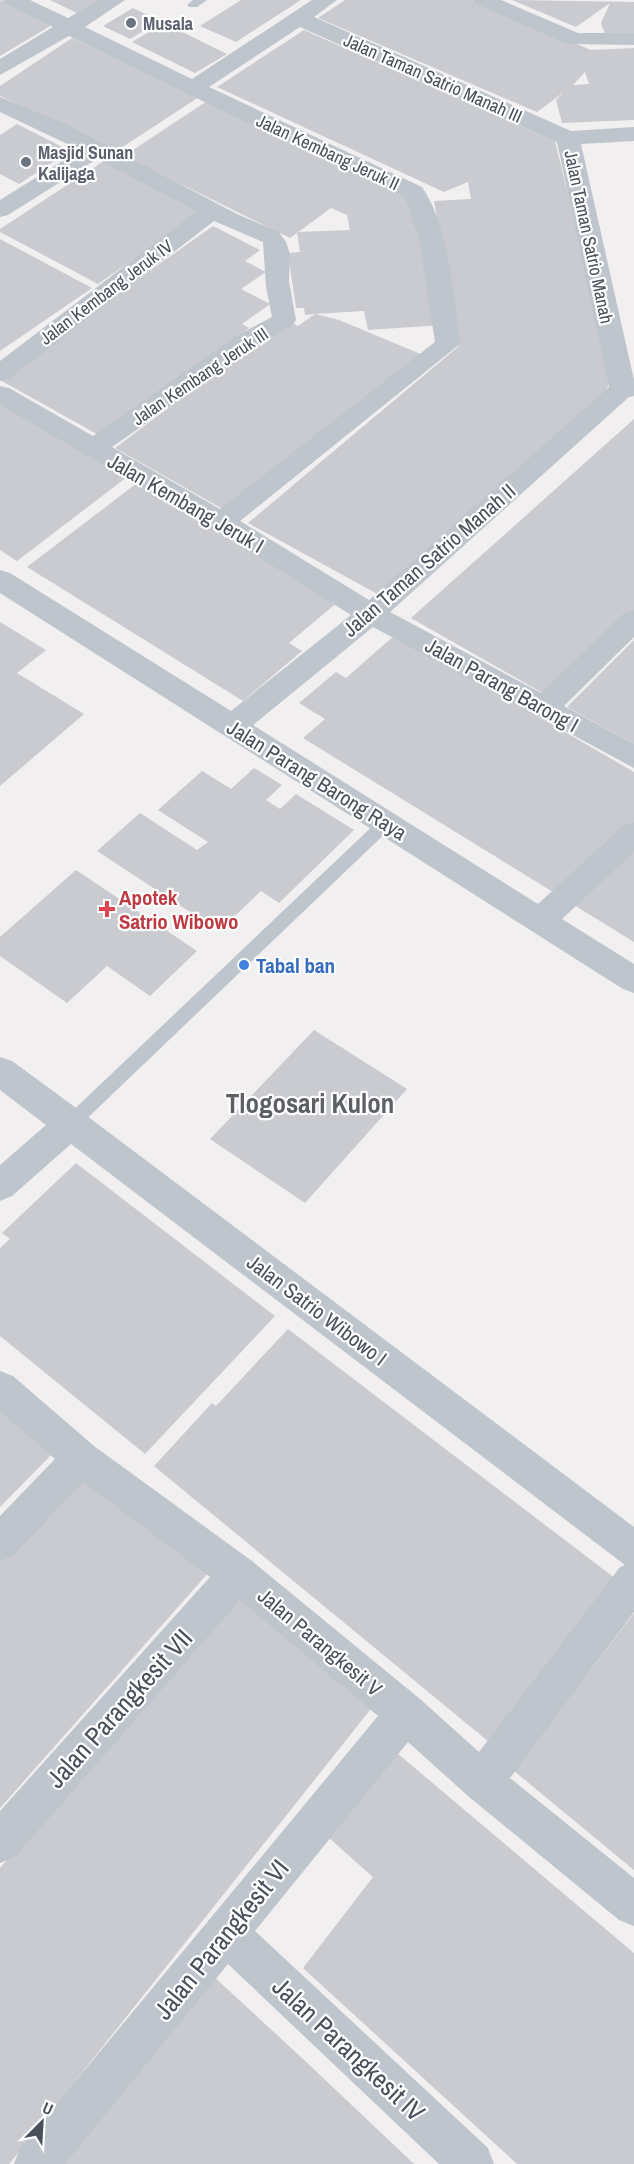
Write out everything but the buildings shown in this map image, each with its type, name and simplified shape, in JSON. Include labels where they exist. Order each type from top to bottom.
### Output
[{"type":"street","name":"Jalan Kembang Jeruk II","points":[[13,0],[363,170],[414,192],[419,198],[436,265],[448,344],[221,522]]},
{"type":"street","points":[[0,68],[114,0]]},
{"type":"street","points":[[193,88],[326,0]]},
{"type":"street","points":[[483,0],[575,39],[634,39]]},
{"type":"street","name":"Jalan Taman Satrio Manah III","points":[[298,18],[568,138]]},
{"type":"street","name":"Jalan Kembang Jeruk III","points":[[0,104],[58,129],[95,150],[181,192],[212,211],[275,240],[278,286],[284,307],[284,320],[247,340],[92,450]]},
{"type":"street","name":"Jalan Taman Satrio Manah","points":[[628,388],[568,138],[634,134]]},
{"type":"street","points":[[0,210],[95,150]]},
{"type":"street","name":"Jalan Kembang Jeruk IV","points":[[0,373],[212,211]]},
{"type":"street","name":"Jalan Taman Satrio Manah II","points":[[232,726],[371,614],[628,388]]},
{"type":"street","name":"Jalan Kembang Jeruk I","points":[[0,394],[92,450],[221,522],[371,614]]},
{"type":"street","name":"Jalan Parang Barong Raya","points":[[0,580],[634,980]]},
{"type":"street","name":"Jalan Parang Barong I","points":[[371,614],[634,757]]},
{"type":"street","points":[[544,708],[634,620]]},
{"type":"street","points":[[540,921],[634,834]]},
{"type":"street","name":"Jalan Satrio Wibowo I","points":[[0,1071],[634,1550]]},
{"type":"street","points":[[0,1186],[71,1123]]},
{"type":"street","name":"Jalan Parangkesit V","points":[[0,1388],[81,1458],[238,1574],[406,1713],[482,1782],[634,1905]]},
{"type":"street","points":[[0,1543],[81,1458]]},
{"type":"street","name":"Jalan Parangkesit VII","points":[[0,1842],[238,1574]]},
{"type":"street","points":[[482,1782],[634,1580]]},
{"type":"street","name":"Jalan Parangkesit VI","points":[[36,2164],[406,1713]]},
{"type":"street","name":"Jalan Parangkesit IV","points":[[226,1933],[472,2164]]},
{"type":"lane","points":[[71,1123],[386,823]]},
{"type":"place","name":"Musala","points":[[131,23]]},
{"type":"place","name":"Masjid Sunan Kalijaga","points":[[26,162]]},
{"type":"place","name":"Apotek Satrio Wibowo","points":[[107,909]]},
{"type":"place","name":"Tabal ban","points":[[244,965]]},
{"type":"district","name":"Tlogosari Kulon","points":[[310,1103]]}]
